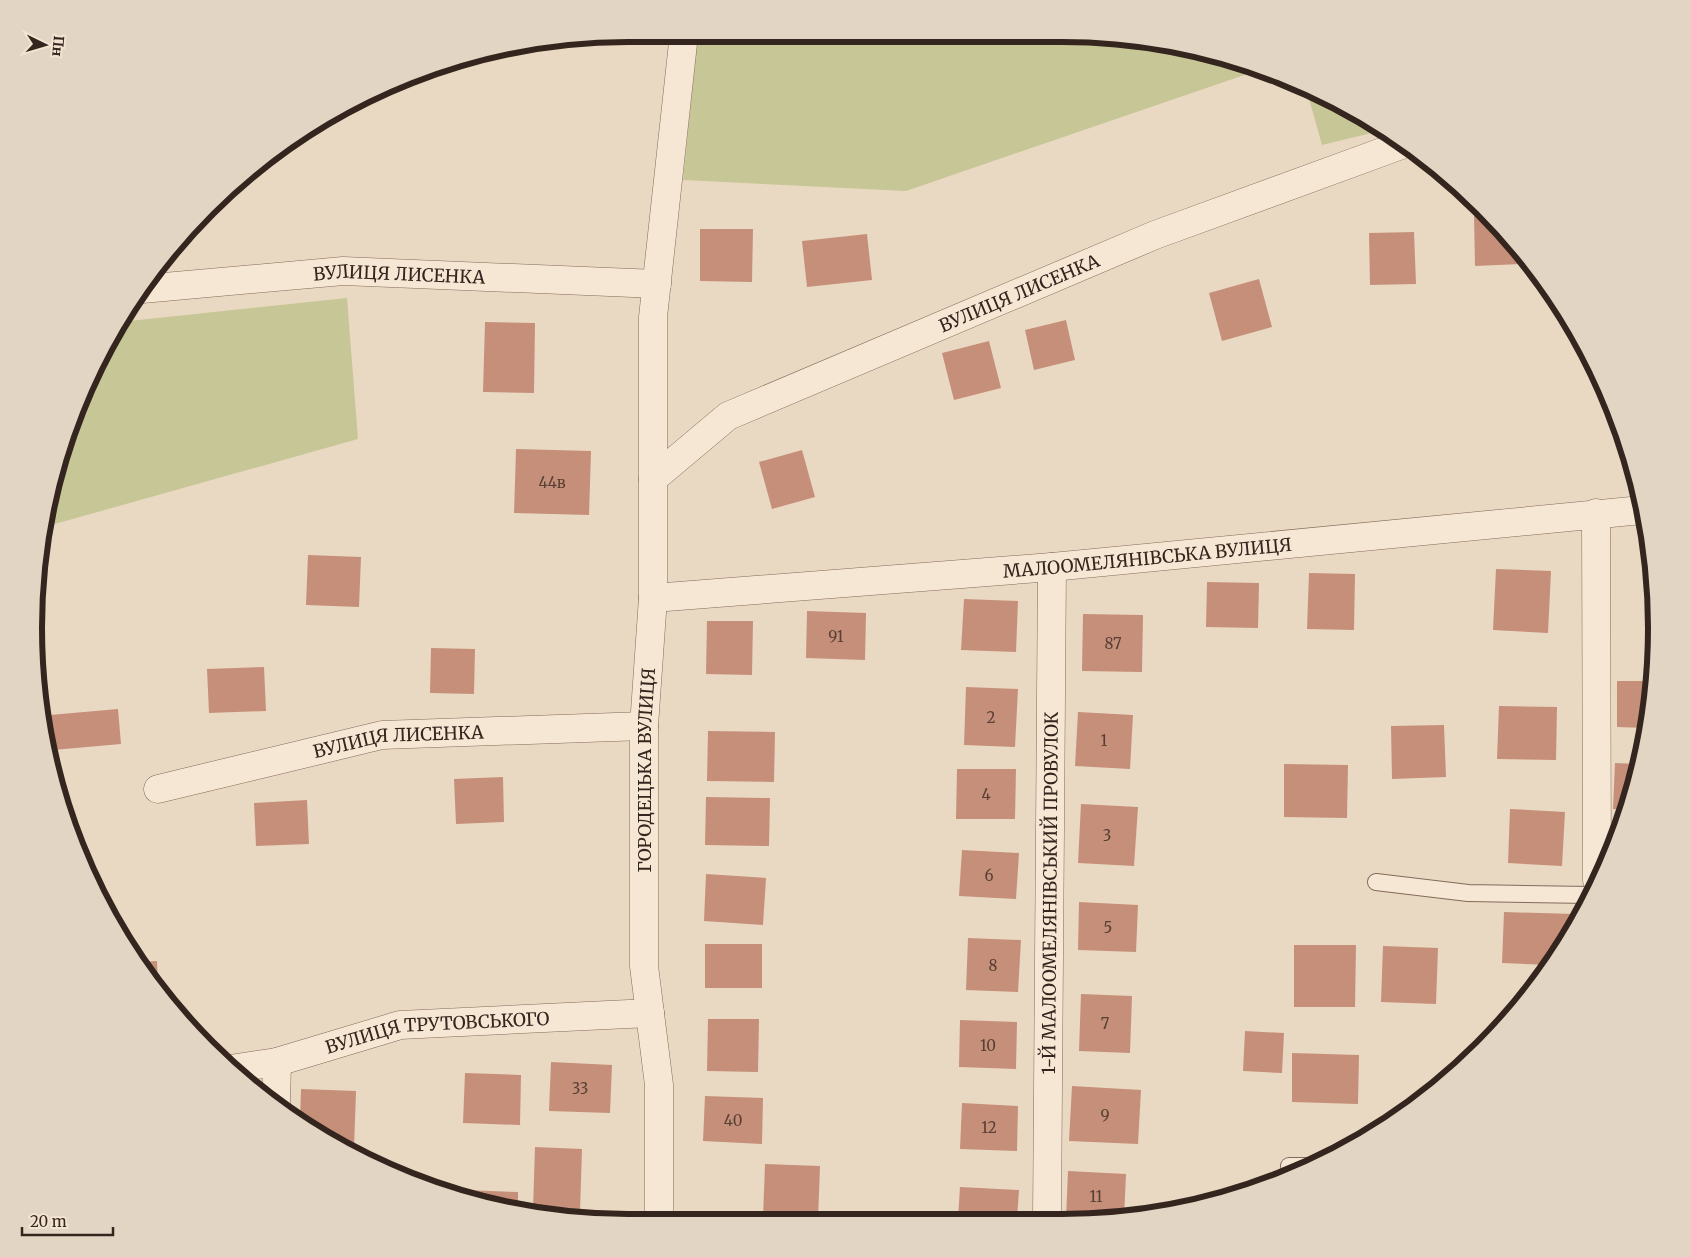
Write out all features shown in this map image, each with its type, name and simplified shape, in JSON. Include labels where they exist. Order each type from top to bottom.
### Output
[{"type":"street","name":"ГОРОДЕЦЬКА ВУЛИЦЯ","points":[[659,1214],[659,1085],[644,966],[644,726],[652,598],[653,317],[683,43]]},
{"type":"street","name":"ВУЛИЦЯ ЛИСЕНКА","points":[[653,479],[728,416],[1155,235],[1395,147]]},
{"type":"street","name":"ВУЛИЦЯ ЛИСЕНКА","points":[[153,287],[343,271],[657,284]]},
{"type":"street","name":"МАЛООМЕЛЯНІВСЬКА ВУЛИЦЯ","points":[[652,598],[1052,567],[1635,510]]},
{"type":"street","points":[[1596,513],[1598,864]]},
{"type":"street","name":"1-Й МАЛООМЕЛЯНІВСЬКИЙ ПРОВУЛОК","points":[[1047,1214],[1052,567]]},
{"type":"street","name":"ВУЛИЦЯ ЛИСЕНКА","points":[[158,789],[382,736],[644,726]]},
{"type":"street","name":"ВУЛИЦЯ ТРУТОВСЬКОГО","points":[[240,1067],[277,1062],[400,1025],[650,1013]]},
{"type":"street","points":[[276,1096],[277,1062]]},
{"type":"lane","points":[[1376,882],[1468,893],[1583,895]]},
{"type":"lane","points":[[1289,1166],[1295,1166]]},
{"type":"shaded area","points":[[697,43],[1100,44],[1176,54],[1213,62],[1249,74],[906,191],[683,180]]},
{"type":"shaded area","points":[[1309,97],[1373,133],[1322,145]]},
{"type":"shaded area","points":[[347,298],[358,439],[52,525],[62,477],[87,404],[103,369],[130,321]]},
{"type":"building","points":[[1474,215],[1477,215],[1520,264],[1475,266]]},
{"type":"building","points":[[700,229],[753,229],[752,282],[700,281]]},
{"type":"building","points":[[1414,232],[1416,284],[1370,285],[1369,233]]},
{"type":"building","points":[[867,234],[872,280],[807,287],[802,241]]},
{"type":"building","points":[[1259,279],[1272,327],[1222,341],[1209,293]]},
{"type":"building","points":[[1066,320],[1075,360],[1034,370],[1025,330]]},
{"type":"building","points":[[485,322],[535,323],[534,393],[483,392]]},
{"type":"building","points":[[989,341],[1001,388],[954,400],[942,353]]},
{"type":"building","points":[[516,449],[591,451],[589,515],[514,513]]},
{"type":"building","points":[[802,450],[815,497],[772,509],[759,462]]},
{"type":"building","points":[[308,555],[361,557],[359,607],[306,605]]},
{"type":"building","points":[[1496,569],[1551,571],[1548,633],[1493,630]]},
{"type":"building","points":[[1309,573],[1355,574],[1354,630],[1307,629]]},
{"type":"building","points":[[1207,582],[1259,583],[1258,628],[1206,627]]},
{"type":"building","points":[[964,599],[1018,601],[1016,652],[961,650]]},
{"type":"building","points":[[807,611],[866,613],[865,660],[806,658]]},
{"type":"building","points":[[1083,614],[1143,615],[1142,672],[1082,671]]},
{"type":"building","points":[[707,621],[753,621],[752,675],[706,674]]},
{"type":"building","points":[[431,648],[475,649],[474,694],[430,693]]},
{"type":"building","points":[[264,667],[266,711],[209,713],[207,669]]},
{"type":"building","points":[[1617,681],[1645,681],[1638,728],[1617,727]]},
{"type":"building","points":[[966,687],[1018,689],[1015,747],[964,745]]},
{"type":"building","points":[[1499,706],[1557,707],[1556,760],[1497,759]]},
{"type":"building","points":[[118,709],[121,744],[55,750],[50,715]]},
{"type":"building","points":[[1078,712],[1133,715],[1130,769],[1075,766]]},
{"type":"building","points":[[1444,725],[1446,777],[1392,779],[1391,726]]},
{"type":"building","points":[[708,731],[775,732],[774,782],[707,781]]},
{"type":"building","points":[[1615,763],[1632,764],[1618,809],[1613,809]]},
{"type":"building","points":[[1284,764],[1348,765],[1347,818],[1284,817]]},
{"type":"building","points":[[957,769],[1016,769],[1015,819],[956,819]]},
{"type":"building","points":[[503,777],[504,822],[456,824],[454,779]]},
{"type":"building","points":[[706,797],[770,798],[769,846],[705,845]]},
{"type":"building","points":[[307,800],[309,844],[256,846],[254,803]]},
{"type":"building","points":[[1081,804],[1138,807],[1134,866],[1078,863]]},
{"type":"building","points":[[1510,809],[1565,812],[1562,866],[1508,863]]},
{"type":"building","points":[[962,850],[1019,853],[1016,899],[959,896]]},
{"type":"building","points":[[706,874],[766,878],[763,925],[704,921]]},
{"type":"building","points":[[1079,902],[1138,905],[1136,952],[1078,950]]},
{"type":"building","points":[[1504,912],[1573,914],[1541,965],[1502,963]]},
{"type":"building","points":[[968,938],[1021,940],[1018,992],[966,990]]},
{"type":"building","points":[[705,944],[762,944],[762,988],[705,988]]},
{"type":"building","points":[[1294,945],[1356,945],[1355,1007],[1294,1007]]},
{"type":"building","points":[[1383,946],[1438,948],[1436,1004],[1381,1002]]},
{"type":"building","points":[[157,961],[157,976],[147,962]]},
{"type":"building","points":[[1081,994],[1132,996],[1130,1053],[1079,1051]]},
{"type":"building","points":[[708,1019],[759,1019],[758,1072],[707,1071]]},
{"type":"building","points":[[960,1020],[1017,1022],[1016,1069],[959,1067]]},
{"type":"building","points":[[1245,1031],[1284,1033],[1282,1073],[1243,1071]]},
{"type":"building","points":[[1292,1053],[1359,1055],[1358,1104],[1292,1102]]},
{"type":"building","points":[[551,1062],[612,1065],[610,1113],[549,1111]]},
{"type":"building","points":[[465,1073],[521,1075],[520,1125],[463,1123]]},
{"type":"building","points":[[1072,1086],[1141,1090],[1138,1144],[1069,1141]]},
{"type":"building","points":[[301,1089],[356,1091],[354,1146],[335,1136],[300,1114]]},
{"type":"building","points":[[705,1096],[763,1098],[762,1144],[703,1141]]},
{"type":"building","points":[[962,1103],[1018,1106],[1017,1151],[960,1149]]},
{"type":"building","points":[[535,1147],[582,1149],[580,1212],[533,1206]]},
{"type":"building","points":[[765,1164],[820,1166],[818,1214],[763,1214]]},
{"type":"building","points":[[1068,1171],[1126,1174],[1124,1210],[1066,1214]]},
{"type":"building","points":[[960,1187],[1019,1190],[1017,1214],[958,1214]]},
{"type":"building","points":[[461,1190],[518,1192],[518,1204]]}]
